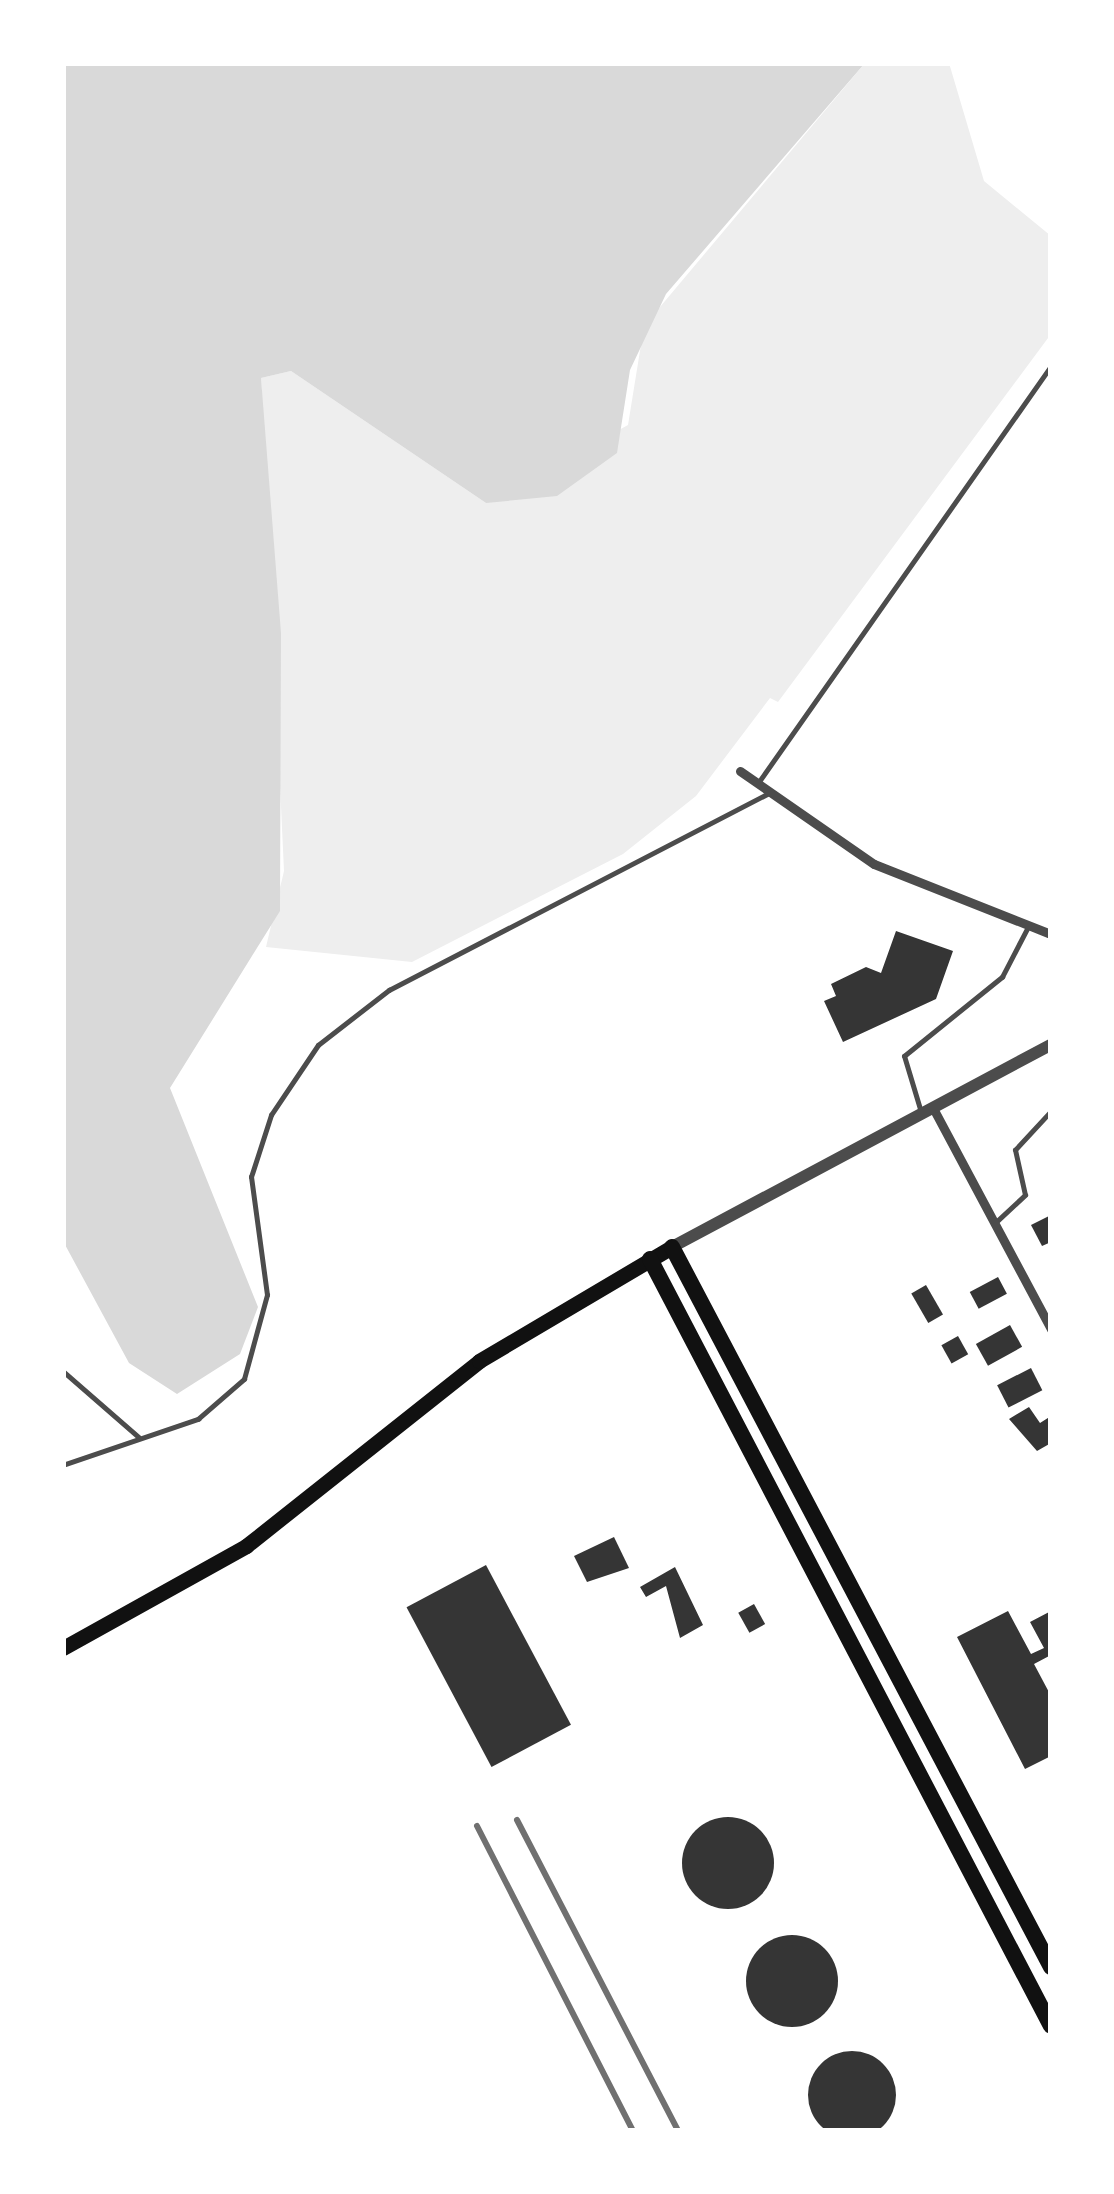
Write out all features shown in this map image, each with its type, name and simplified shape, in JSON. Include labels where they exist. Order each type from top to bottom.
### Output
[{"type":"highway","points":[[672,1247],[1051,1967]]},
{"type":"highway","points":[[650,1259],[1051,2026]]},
{"type":"main road","points":[[63,1648],[246,1546],[479,1361],[672,1247]]},
{"type":"street","points":[[740,772],[874,864],[1051,934]]},
{"type":"street","points":[[672,1247],[1051,1045]]},
{"type":"street","points":[[928,1111],[1051,1329]]},
{"type":"lane","points":[[758,785],[1051,366]]},
{"type":"lane","points":[[63,1466],[225,1401],[257,1356],[267,1295],[250,1178],[271,1114],[318,1046],[389,990],[767,794]]},
{"type":"lane","points":[[928,1111],[904,1056],[1002,977],[1029,925]]},
{"type":"lane","points":[[995,1223],[1025,1195],[1016,1150],[1051,1111]]},
{"type":"lane","points":[[63,1371],[141,1438]]},
{"type":"shaded area","points":[[63,63],[865,63],[666,294],[630,370],[617,453],[557,496],[486,503],[291,371],[261,378],[281,633],[280,911],[170,1088],[258,1307],[240,1354],[177,1394],[129,1363],[63,1241]]},
{"type":"shaded area","points":[[865,63],[949,63],[984,181],[1051,236],[1051,334],[778,702],[770,698],[696,796],[623,854],[412,962],[266,947],[284,871],[261,378],[291,371],[486,503],[628,425],[644,326]]},
{"type":"building","points":[[896,931],[953,951],[936,999],[843,1042],[824,1001],[836,996],[831,984],[866,967],[881,973]]},
{"type":"building","points":[[1051,1215],[1051,1242],[1042,1246],[1031,1225]]},
{"type":"building","points":[[998,1277],[1007,1294],[979,1309],[970,1292]]},
{"type":"building","points":[[926,1285],[943,1314],[928,1323],[911,1294]]},
{"type":"building","points":[[1010,1325],[1022,1347],[988,1366],[976,1344]]},
{"type":"building","points":[[958,1336],[968,1354],[952,1364],[941,1345]]},
{"type":"building","points":[[1031,1368],[1042,1390],[1008,1408],[997,1385]]},
{"type":"building","points":[[1029,1407],[1040,1423],[1051,1416],[1051,1443],[1037,1451],[1009,1419]]},
{"type":"building","points":[[614,1537],[629,1568],[587,1582],[574,1556]]},
{"type":"building","points":[[486,1565],[571,1725],[492,1767],[407,1607]]},
{"type":"building","points":[[675,1567],[703,1625],[680,1638],[666,1586],[646,1597],[640,1587]]},
{"type":"building","points":[[754,1604],[765,1624],[749,1633],[738,1613]]},
{"type":"building","points":[[1008,1611],[1031,1654],[1044,1648],[1030,1622],[1051,1611],[1051,1655],[1034,1664],[1051,1696],[1051,1756],[1025,1769],[957,1637]]},
{"type":"building","points":[[728,1817],[760,1831],[774,1863],[760,1895],[728,1909],[696,1895],[682,1863],[696,1831]]},
{"type":"building","points":[[792,1935],[824,1949],[838,1981],[824,2013],[792,2027],[760,2013],[746,1981],[760,1949]]},
{"type":"building","points":[[852,2051],[883,2064],[896,2095],[883,2126],[852,2139],[821,2126],[808,2095],[821,2064]]},
{"type":"railway","points":[[517,1820],[678,2131]]},
{"type":"railway","points":[[477,1826],[633,2131]]}]
